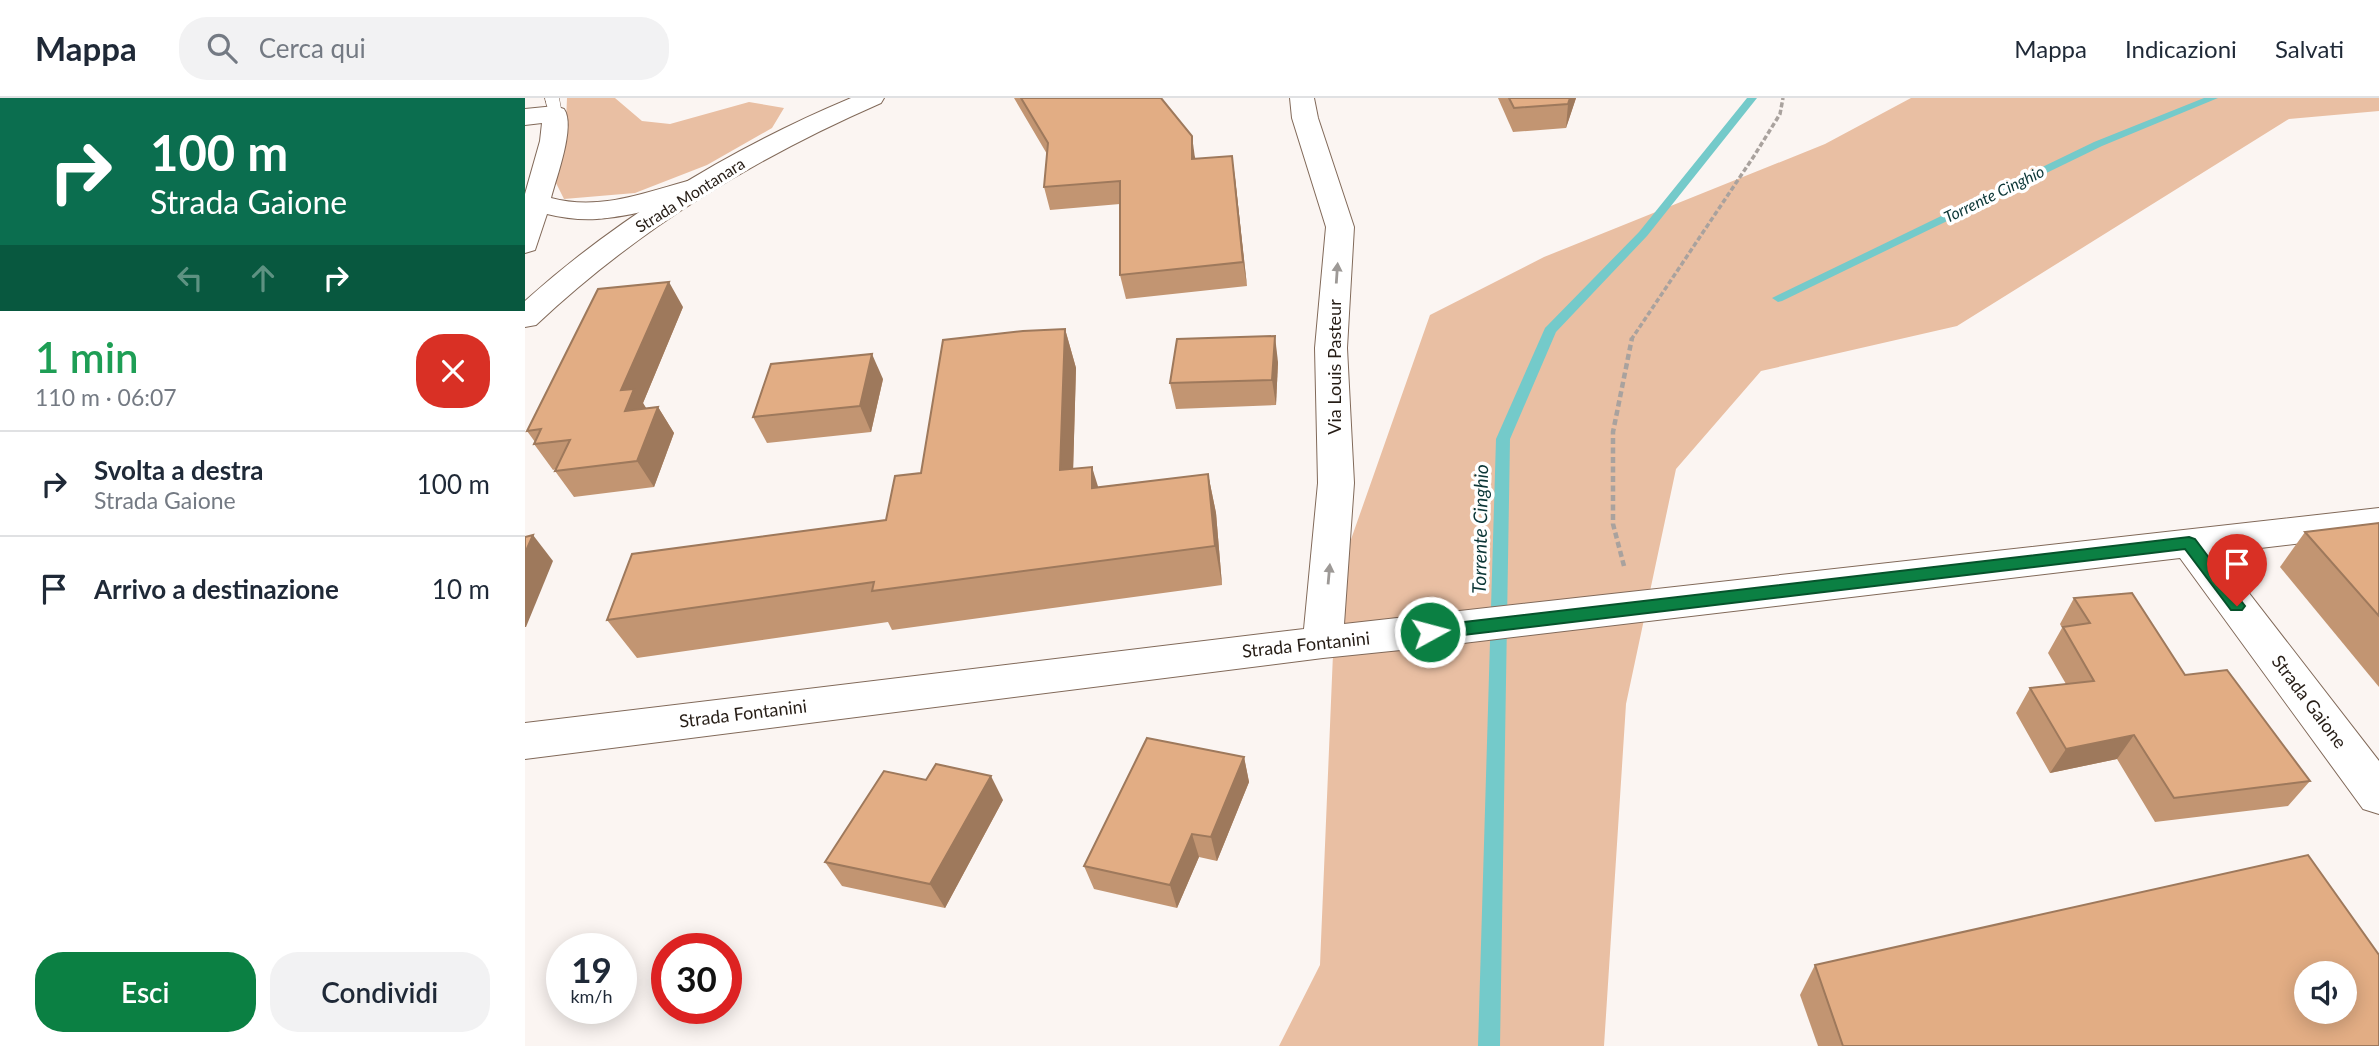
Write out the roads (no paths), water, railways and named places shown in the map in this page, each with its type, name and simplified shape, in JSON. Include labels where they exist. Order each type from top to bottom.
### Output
[{"type":"street","name":"Strada Montanara","points":[[525,318],[559,285],[608,247],[699,186],[829,116],[872,98]]},
{"type":"street","name":"Via Louis Pasteur","points":[[1302,98],[1305,118],[1340,227],[1331,348],[1336,483],[1322,642]]},
{"type":"street","points":[[525,117],[554,106],[553,141],[525,244]]},
{"type":"street","points":[[536,202],[559,210],[595,211],[644,205],[699,186]]},
{"type":"street","name":"Strada Fontanini","points":[[525,741],[1322,642],[1430,632],[2379,521]]},
{"type":"street","name":"Strada Gaione","points":[[2189,543],[2379,795]]},
{"type":"waterway","name":"Torrente Cinghio","points":[[1489,1046],[1503,439],[1550,331],[1643,234],[1752,98]]},
{"type":"waterway","name":"Torrente Cinghio","points":[[1778,298],[2098,144],[2213,98]]}]
